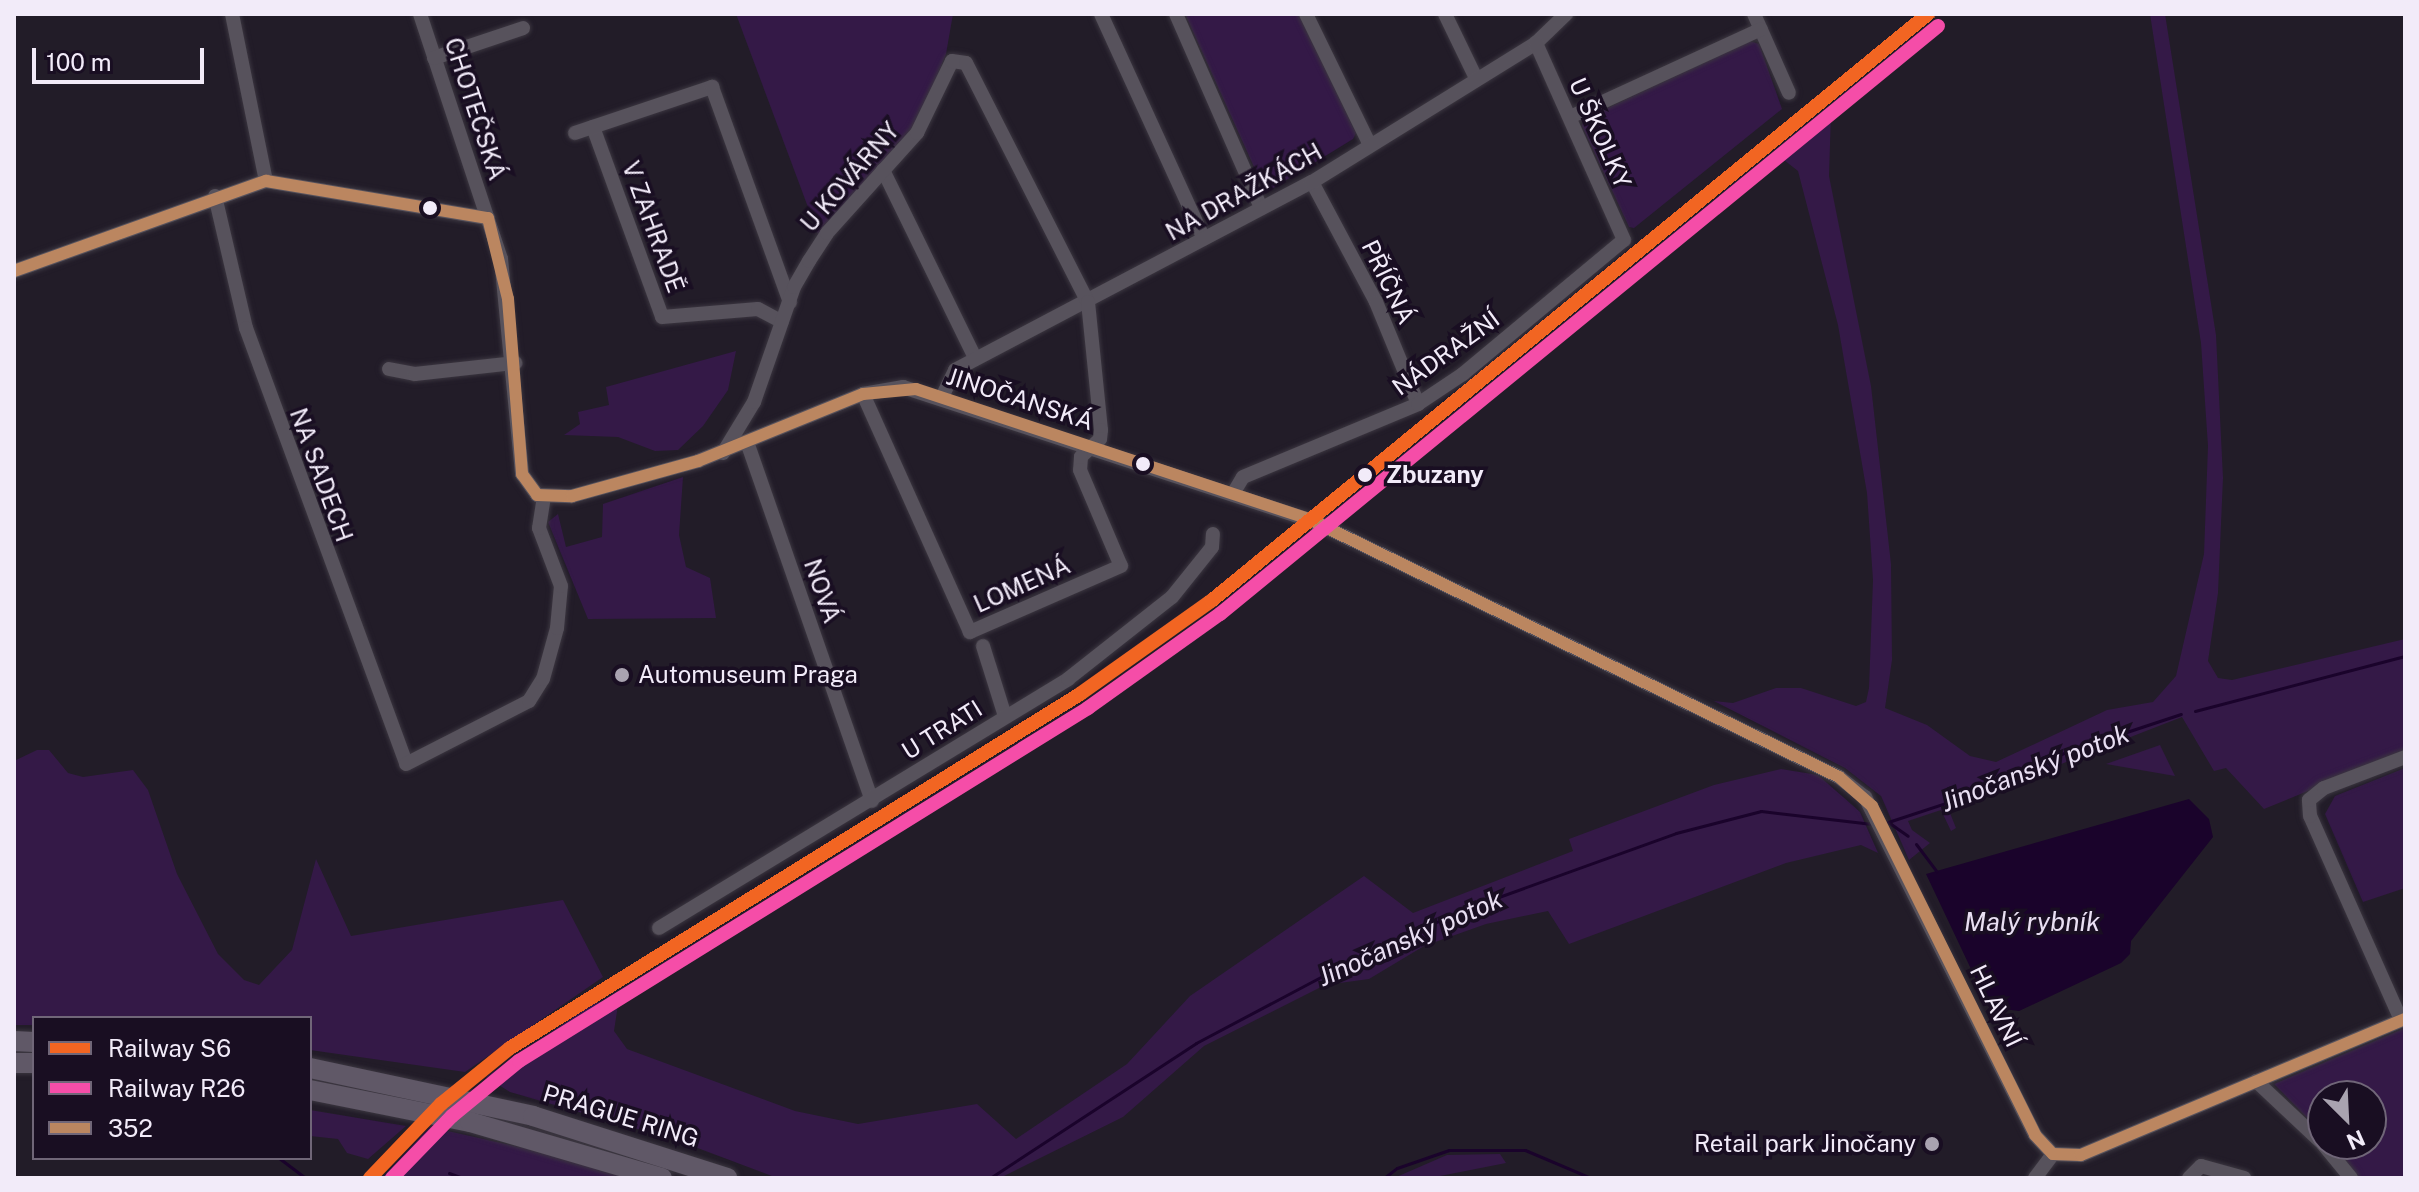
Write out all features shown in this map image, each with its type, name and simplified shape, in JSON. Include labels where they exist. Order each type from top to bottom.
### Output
[{"type":"highway","name":"PRAGUE RING","points":[[312,1068],[489,1105],[727,1178]]},
{"type":"highway","name":"PRAGUE RING","points":[[312,1090],[470,1122],[662,1178]]},
{"type":"street","points":[[232,14],[266,181]]},
{"type":"street","name":"CHOTEČSKÁ","points":[[420,14],[504,275],[515,363],[522,474],[528,487],[544,497]]},
{"type":"street","points":[[1101,14],[1204,239]]},
{"type":"street","points":[[1176,14],[1261,208]]},
{"type":"street","points":[[1306,14],[1370,145]]},
{"type":"street","points":[[1445,14],[1476,78]]},
{"type":"street","name":"NA DRAŽKÁCH","points":[[942,397],[955,370],[1312,182],[1536,43],[1566,14]]},
{"type":"street","points":[[1754,14],[1789,93]]},
{"type":"street","points":[[434,58],[523,28]]},
{"type":"street","points":[[1570,117],[1761,29]]},
{"type":"street","name":"U ŠKOLKY","points":[[1536,43],[1624,240]]},
{"type":"street","name":"U KOVÁRNY","points":[[723,453],[754,402],[790,302],[827,233],[917,133],[952,61],[974,71],[1088,302]]},
{"type":"street","points":[[575,133],[712,87],[790,302]]},
{"type":"street","name":"V ZAHRADĚ","points":[[593,127],[662,317],[758,309],[782,322]]},
{"type":"street","points":[[883,170],[975,358]]},
{"type":"street","points":[[14,271],[146,225],[215,196],[266,181],[488,218]]},
{"type":"street","name":"PŘÍČNÁ","points":[[1312,182],[1376,302],[1418,404]]},
{"type":"street","name":"NA SADECH","points":[[215,196],[246,328],[406,764],[529,701],[543,679],[557,628],[561,586],[539,528],[544,497]]},
{"type":"street","name":"NÁDRAŽNÍ","points":[[1234,492],[1243,477],[1418,404],[1463,374],[1624,240]]},
{"type":"street","points":[[1088,302],[1101,430],[1092,445]]},
{"type":"street","points":[[389,369],[415,374],[515,363]]},
{"type":"street","name":"JINOČANSKÁ","points":[[544,497],[572,496],[723,453],[863,394],[903,387],[1234,492],[1343,536]]},
{"type":"street","name":"LOMENÁ","points":[[863,394],[970,632],[1121,566],[1080,470],[1081,457],[1092,445]]},
{"type":"street","name":"NOVÁ","points":[[747,442],[872,801]]},
{"type":"street","name":"U TRATI","points":[[659,928],[872,801],[1141,626],[1202,559],[1213,534]]},
{"type":"street","name":"HLAVNÍ","points":[[1343,536],[1839,777],[1872,806],[2035,1135],[2053,1154]]},
{"type":"street","points":[[983,646],[1005,716]]},
{"type":"street","points":[[2035,1178],[2053,1154],[2081,1155],[2403,1020],[2310,816],[2309,800],[2324,788],[2405,757]]},
{"type":"street","points":[[2256,1081],[2307,1129]]},
{"type":"street","points":[[2336,1160],[2351,1178]]},
{"type":"street","points":[[2189,1178],[2201,1166],[2244,1178]]},
{"type":"shaded area","points":[[736,14],[953,14],[946,54],[917,126],[818,234]]},
{"type":"shaded area","points":[[1185,14],[1299,14],[1356,133],[1353,139],[1270,190],[1263,187]]},
{"type":"shaded area","points":[[2150,14],[2165,14],[2216,335],[2223,478],[2218,593],[2208,661],[2218,678],[2232,680],[2405,639],[2405,751],[2264,809],[2226,768],[2214,771],[2182,717],[1948,808],[1956,828],[1951,831],[1941,810],[1908,821],[1912,830],[1930,843],[1909,860],[1881,796],[1845,768],[1714,701],[1733,703],[1776,688],[1801,688],[1856,706],[1866,702],[1869,688],[1873,580],[1867,493],[1838,325],[1798,171],[1784,160],[1765,169],[1831,113],[1829,176],[1871,386],[1891,564],[1892,660],[1885,708],[1927,725],[1970,756],[1996,762],[2107,710],[2153,702],[2176,676],[2204,554],[2208,446],[2201,343]]},
{"type":"shaded area","points":[[1750,41],[1759,44],[1782,109],[1634,228],[1629,227],[1582,126],[1584,119]]},
{"type":"shaded area","points":[[736,351],[728,390],[703,426],[678,450],[655,451],[618,437],[564,435],[580,424],[578,412],[609,405],[606,387]]},
{"type":"shaded area","points":[[683,477],[679,535],[686,567],[710,578],[716,618],[588,619],[548,522],[558,514],[566,547],[602,537],[603,504]]},
{"type":"shaded area","points":[[2160,745],[2175,776],[2106,764]]},
{"type":"shaded area","points":[[37,750],[49,750],[68,773],[83,777],[133,770],[148,790],[177,874],[218,954],[244,980],[259,985],[292,950],[316,859],[351,936],[563,900],[603,977],[465,1072],[312,1050],[312,1016],[32,1016],[32,1025],[14,1025],[14,761]]},
{"type":"shaded area","points":[[2405,768],[2405,888],[2363,902],[2325,814],[2335,796]]},
{"type":"shaded area","points":[[1781,769],[1818,775],[1860,812],[1878,853],[1861,845],[1786,863],[1569,944],[1548,911],[1486,924],[1424,946],[1369,979],[1325,985],[1204,1046],[1123,1117],[1000,1178],[777,1178],[679,1141],[510,1092],[486,1077],[594,1003],[619,998],[614,1031],[627,1049],[795,1111],[858,1124],[977,1104],[1016,1139],[1127,1064],[1190,996],[1364,876],[1413,913],[1573,851],[1569,839],[1714,785]]},
{"type":"shaded area","points":[[2405,1028],[2405,1178],[2359,1178],[2344,1160],[2387,1160],[2387,1080],[2307,1080],[2307,1118],[2274,1084]]},
{"type":"shaded area","points":[[312,1110],[406,1126],[368,1159],[347,1153],[338,1139],[312,1136]]},
{"type":"shaded area","points":[[430,1127],[625,1171],[640,1178],[382,1178]]},
{"type":"shaded area","points":[[1500,1154],[1506,1163],[1430,1178],[1394,1178],[1447,1155]]},
{"type":"water","name":"Malý rybník","points":[[2189,799],[2209,819],[2213,837],[2131,941],[2130,954],[2121,963],[2019,1011],[1989,1007],[1926,874]]},
{"type":"waterway","name":"Jinočanský potok","points":[[2195,711],[2405,656]]},
{"type":"waterway","name":"Jinočanský potok","points":[[1888,822],[1970,795],[2066,752],[2181,714]]},
{"type":"waterway","name":"Jinočanský potok","points":[[990,1178],[1196,1043],[1362,955],[1468,908],[1676,833],[1761,811],[1872,824]]},
{"type":"waterway","points":[[1888,822],[1908,836]]},
{"type":"waterway","points":[[1916,844],[1936,871]]},
{"type":"waterway","points":[[1384,1178],[1397,1168],[1449,1150],[1525,1150],[1591,1178]]},
{"type":"waterway","points":[[282,1160],[306,1178]]},
{"type":"waterway","points":[[449,1173],[463,1178]]},
{"type":"rail line","name":"S6","points":[[370,1178],[441,1104],[510,1048],[1080,694],[1211,601],[1928,14]]},
{"type":"rail line","name":"R26","points":[[392,1178],[452,1116],[519,1061],[1088,708],[1220,614],[1938,26]]},
{"type":"transit line","name":"352","points":[[14,271],[266,181],[488,218]]},
{"type":"transit line","name":"352","points":[[488,218],[508,299],[522,474],[537,495],[572,496],[698,461],[863,394],[916,389],[1311,520],[1839,777],[1872,806],[2035,1135],[2053,1154],[2081,1155],[2405,1019]]},
{"type":"place","name":"Zbuzany","points":[[1365,475]]},
{"type":"place","name":"Automuseum Praga","points":[[622,675]]},
{"type":"place","name":"Retail park Jinočany","points":[[1932,1144]]}]
